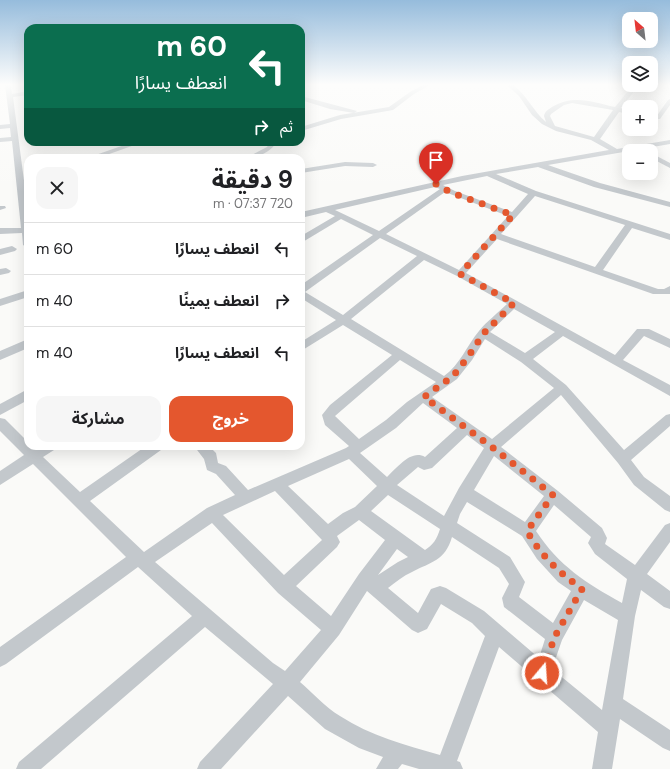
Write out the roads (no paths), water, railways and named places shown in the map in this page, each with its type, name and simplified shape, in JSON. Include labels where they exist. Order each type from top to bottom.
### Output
[{"type":"street","points":[[12,121],[24,214]]},
{"type":"street","points":[[305,128],[327,121]]},
{"type":"street","points":[[542,121],[552,127],[595,140],[615,151]]},
{"type":"street","points":[[548,121],[552,127]]},
{"type":"street","points":[[595,140],[600,135],[608,121]]},
{"type":"street","points":[[0,127],[13,126]]},
{"type":"street","points":[[0,140],[15,139]]},
{"type":"street","points":[[658,144],[670,142]]},
{"type":"street","points":[[103,154],[128,146]]},
{"type":"street","points":[[258,154],[271,146]]},
{"type":"street","points":[[305,215],[436,184],[537,164],[622,150]]},
{"type":"street","points":[[658,159],[670,166]]},
{"type":"street","points":[[305,170],[345,164],[373,165]]},
{"type":"street","points":[[537,164],[597,185],[670,205]]},
{"type":"street","points":[[487,174],[533,193],[670,237]]},
{"type":"street","points":[[436,184],[445,189],[513,215]]},
{"type":"street","points":[[305,287],[445,189]]},
{"type":"street","points":[[460,274],[533,193]]},
{"type":"street","points":[[327,209],[460,274],[670,391]]},
{"type":"street","points":[[305,238],[341,216]]},
{"type":"street","points":[[598,270],[630,224]]},
{"type":"street","points":[[0,232],[24,230]]},
{"type":"street","points":[[495,235],[657,292],[667,292],[670,290]]},
{"type":"street","points":[[0,252],[12,249]]},
{"type":"street","points":[[305,344],[343,320],[423,256]]},
{"type":"street","points":[[0,303],[24,294]]},
{"type":"street","points":[[305,296],[445,382]]},
{"type":"street","points":[[0,658],[142,559],[212,514],[245,496],[355,450],[391,424],[411,405],[453,376],[484,333],[514,303]]},
{"type":"street","points":[[525,359],[563,331]]},
{"type":"street","points":[[616,361],[643,332],[670,344]]},
{"type":"street","points":[[484,333],[525,359],[562,388],[623,458],[639,480],[670,505]]},
{"type":"street","points":[[0,356],[24,345]]},
{"type":"street","points":[[400,354],[334,408],[328,415],[330,421],[386,486],[506,564],[511,576],[517,581],[517,584],[510,595],[510,601],[555,636]]},
{"type":"street","points":[[370,583],[424,559],[439,549],[444,540],[453,512],[492,447],[562,388]]},
{"type":"street","points":[[0,410],[24,396]]},
{"type":"street","points":[[424,397],[492,447],[553,495],[597,533],[599,538],[596,546],[670,601]]},
{"type":"street","points":[[623,458],[670,419]]},
{"type":"street","points":[[0,423],[24,446]]},
{"type":"street","points":[[327,534],[348,518],[360,512],[386,486],[416,460],[427,464],[466,428]]},
{"type":"street","points":[[28,450],[79,501],[204,617],[267,669],[287,682],[332,722],[366,741],[398,753],[449,768],[495,633]]},
{"type":"street","points":[[0,479],[43,450]]},
{"type":"street","points":[[79,501],[150,450]]},
{"type":"street","points":[[206,450],[212,456],[212,466],[221,470],[245,496]]},
{"type":"street","points":[[276,483],[327,534],[331,540],[331,543],[284,586]]},
{"type":"street","points":[[464,492],[527,531],[534,543],[551,564],[582,589],[627,616]]},
{"type":"street","points":[[527,531],[553,495]]},
{"type":"street","points":[[360,512],[424,559]]},
{"type":"street","points":[[212,514],[284,586],[333,629]]},
{"type":"street","points":[[602,769],[627,616],[636,577],[670,530]]},
{"type":"street","points":[[206,769],[287,682],[333,629],[370,583],[395,539]]},
{"type":"street","points":[[370,583],[416,623],[421,623],[437,595],[440,594],[478,617],[542,673],[609,728]]},
{"type":"street","points":[[542,673],[555,636],[582,589]]},
{"type":"street","points":[[26,769],[204,617]]},
{"type":"street","points":[[613,704],[670,741]]},
{"type":"street","points":[[386,769],[398,753]]}]
